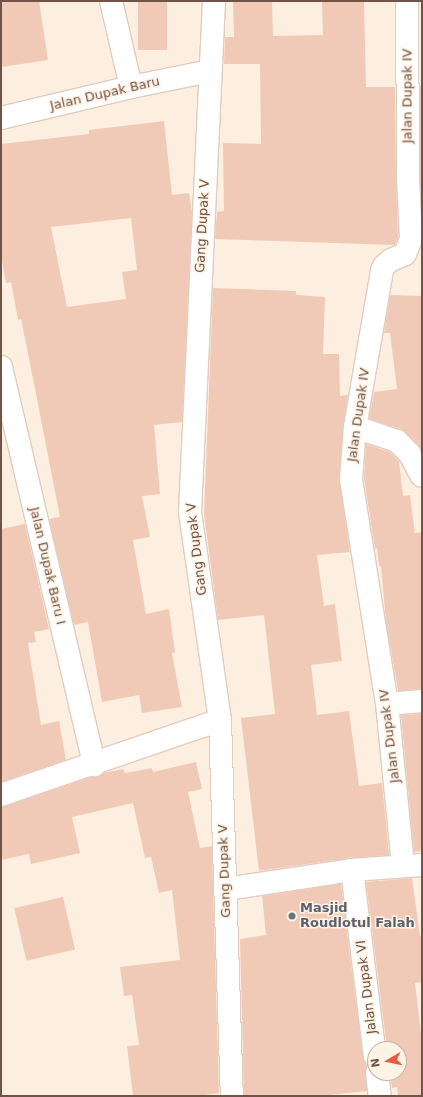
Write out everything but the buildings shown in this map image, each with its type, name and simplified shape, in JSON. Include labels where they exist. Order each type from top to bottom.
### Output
[{"type":"street","points":[[111,1],[131,87]]},
{"type":"street","name":"Gang Dupak V","points":[[214,1],[190,512],[220,720],[232,1096]]},
{"type":"street","name":"Jalan Dupak IV","points":[[407,1],[408,178],[411,240],[405,254],[391,260],[382,270],[355,427],[351,479],[413,865]]},
{"type":"street","name":"Jalan Dupak Baru","points":[[1,118],[131,87],[210,71]]},
{"type":"street","name":"Jalan Dupak Baru I","points":[[1,367],[94,764]]},
{"type":"street","points":[[355,427],[397,441],[409,453],[422,476]]},
{"type":"street","points":[[387,704],[422,701]]},
{"type":"street","points":[[1,795],[220,720]]},
{"type":"street","points":[[226,889],[352,870],[413,865]]},
{"type":"street","name":"Jalan Dupak VI","points":[[352,870],[373,1041]]},
{"type":"street","points":[[378,1081],[380,1096]]},
{"type":"place","name":"Masjid Roudlotul Falah","points":[[292,916]]}]
